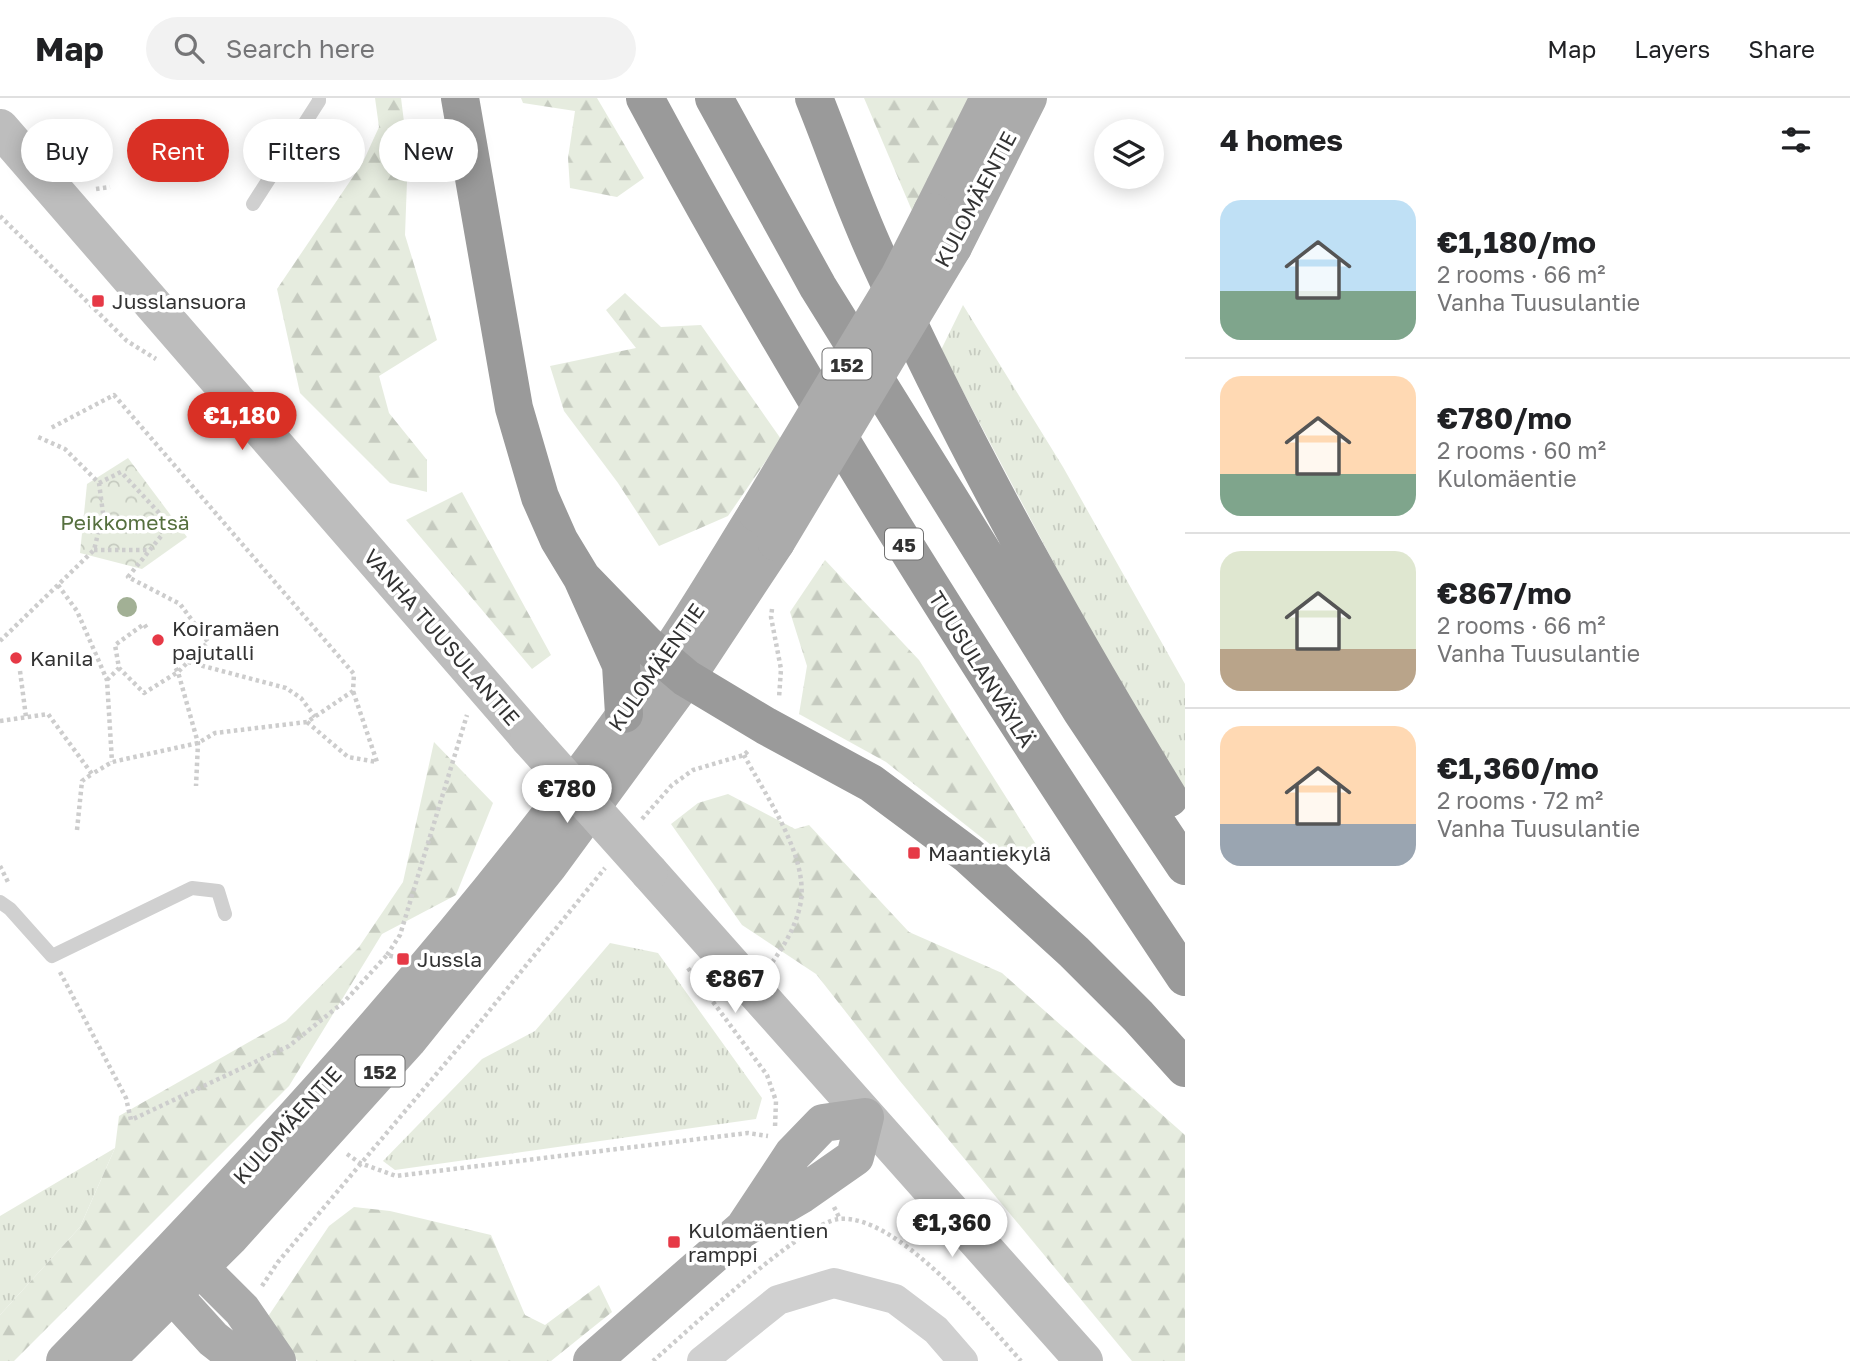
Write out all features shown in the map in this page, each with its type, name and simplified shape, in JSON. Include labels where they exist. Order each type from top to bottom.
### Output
[{"type":"highway","points":[[460,98],[514,408],[540,496],[559,540],[582,578],[621,665],[624,714]]},
{"type":"highway","name":"TUUSULANVÄYLÄ","points":[[645,98],[770,322],[923,575],[1038,756],[1185,977]]},
{"type":"highway","points":[[714,98],[825,298],[1082,712],[1185,866]]},
{"type":"highway","points":[[817,104],[875,253],[947,404],[1096,679],[1185,823]]},
{"type":"highway","points":[[582,578],[675,669],[755,741],[871,783],[968,855],[1074,953],[1138,1016],[1185,1068]]},
{"type":"main road","name":"KULOMÄENTIE","points":[[767,528],[899,277],[989,98]]},
{"type":"main road","name":"KULOMÄENTIE","points":[[65,1361],[179,1274],[408,1040],[548,865],[953,247],[1028,98]]},
{"type":"main road","name":"VANHA TUUSULANTIE","points":[[6,148],[1084,1361]]},
{"type":"main road","name":"KULOMÄENTIE","points":[[105,1361],[179,1274],[317,1093],[496,884],[624,714],[675,669]]},
{"type":"main road","points":[[593,1361],[744,1228],[793,1154],[823,1123],[865,1117]]},
{"type":"main road","points":[[179,1274],[242,1310],[277,1361]]},
{"type":"main road","points":[[179,1274],[213,1339],[241,1361]]},
{"type":"street","points":[[702,1361],[778,1300],[834,1283],[895,1298],[936,1331],[963,1361]]},
{"type":"lane","points":[[253,204],[318,98]]},
{"type":"lane","points":[[0,902],[10,909],[52,956],[192,888],[218,891],[225,914]]},
{"type":"path","points":[[1,217],[127,341],[163,363]]},
{"type":"path","points":[[51,428],[114,395],[354,674],[353,691],[377,762],[348,757],[307,722]]},
{"type":"path","points":[[0,642],[94,550],[103,513],[99,483],[65,449],[38,437]]},
{"type":"path","points":[[99,483],[121,472],[161,515],[162,535],[128,577],[180,604],[208,642],[178,672],[144,692],[119,668],[115,645],[144,624],[148,630]]},
{"type":"path","points":[[94,550],[150,550]]},
{"type":"path","points":[[58,585],[77,611],[107,680],[112,762]]},
{"type":"path","points":[[636,827],[672,785],[693,771],[755,741],[778,706],[781,669],[771,617],[772,606]]},
{"type":"path","points":[[172,662],[178,672],[198,743],[196,786]]},
{"type":"path","points":[[188,662],[286,688],[301,698],[315,716]]},
{"type":"path","points":[[107,680],[119,668]]},
{"type":"path","points":[[20,671],[26,717]]},
{"type":"path","points":[[77,830],[82,781],[112,762],[198,743],[215,733],[307,722],[353,691]]},
{"type":"path","points":[[52,956],[126,1098],[131,1120],[289,1046],[345,1001],[387,955],[400,935],[468,711]]},
{"type":"path","points":[[0,721],[48,714],[92,774]]},
{"type":"path","points":[[747,984],[771,964],[788,941],[801,904],[800,875],[755,741]]},
{"type":"path","points":[[242,1310],[278,1262],[481,1021],[612,858]]},
{"type":"path","points":[[387,955],[423,970]]},
{"type":"path","points":[[360,1163],[396,1176],[748,1133],[773,1137],[776,1101],[767,1075],[687,967]]},
{"type":"path","points":[[653,1361],[780,1253],[812,1230],[840,1219],[867,1223],[905,1245],[959,1293],[1021,1361]]},
{"type":"green space","points":[[375,98],[401,98],[404,119],[379,119],[379,127]]},
{"type":"green space","points":[[521,98],[597,98],[644,178],[617,197],[570,188],[568,158],[575,111],[523,103]]},
{"type":"green space","points":[[864,98],[971,98],[913,213]]},
{"type":"green space","points":[[379,127],[379,182],[407,182],[405,235],[437,340],[379,376],[389,413],[427,460],[427,492],[390,483],[300,393],[277,289],[349,182],[365,182],[365,158]]},
{"type":"green space","points":[[625,293],[661,327],[701,325],[781,439],[728,516],[659,546],[618,483],[564,411],[550,366],[636,348],[606,310]]},
{"type":"green space","points":[[963,305],[1063,467],[1185,684],[1185,796],[1138,722],[941,350]]},
{"type":"green space","name":"Peikkometsä","points":[[128,458],[187,537],[142,569],[80,553],[87,484]]},
{"type":"green space","points":[[462,492],[551,655],[532,669],[406,520]]},
{"type":"green space","points":[[825,560],[919,660],[1037,846],[1010,860],[886,762],[799,714],[807,666],[790,612]]},
{"type":"green space","points":[[434,742],[493,803],[456,895],[382,934],[289,1086],[14,1361],[0,1361],[0,1315],[80,1227],[115,1148],[119,1116],[286,1021],[359,947],[403,882]]},
{"type":"green space","points":[[728,794],[795,829],[809,825],[909,932],[1002,973],[1185,1135],[1185,1361],[1132,1361],[900,1081],[816,974],[742,925],[671,824],[698,803]]},
{"type":"green space","points":[[610,943],[658,953],[762,1098],[756,1119],[395,1170],[383,1161],[482,1059],[535,1031]]},
{"type":"green space","points":[[115,1148],[80,1227],[0,1315],[0,1216]]},
{"type":"green space","points":[[354,1207],[390,1211],[491,1235],[525,1315],[545,1325],[599,1285],[612,1312],[551,1361],[298,1361],[278,1342],[267,1318],[329,1226]]},
{"type":"place","name":"Jusslansuora","points":[[98,301]]},
{"type":"place","name":"Koiramäen pajutalli","points":[[158,640]]},
{"type":"place","name":"Kanila","points":[[16,658]]},
{"type":"place","name":"Maantiekylä","points":[[914,853]]},
{"type":"place","name":"Jussla","points":[[403,959]]},
{"type":"place","name":"Kulomäentien ramppi","points":[[674,1242]]}]
